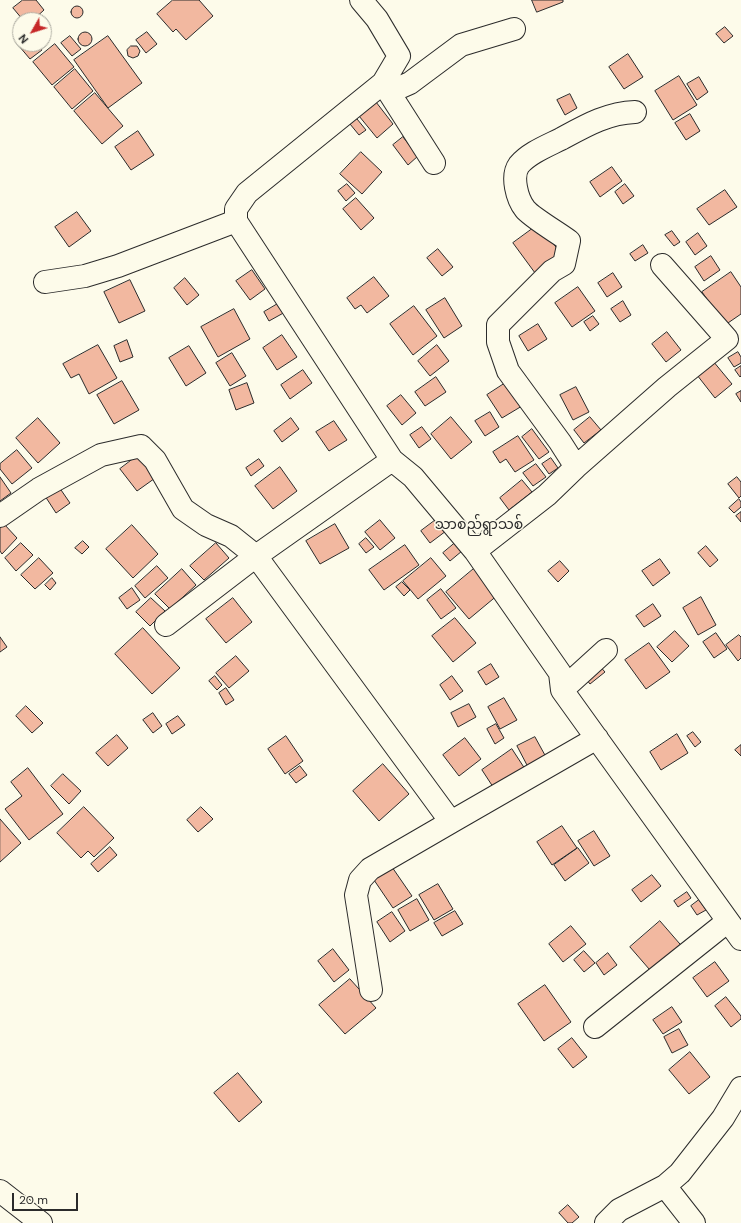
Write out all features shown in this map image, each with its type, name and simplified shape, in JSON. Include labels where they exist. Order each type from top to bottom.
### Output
[{"type":"street","points":[[361,0],[377,19],[399,56],[384,86],[246,193],[236,209],[236,221],[392,460],[413,477],[475,551],[560,673],[562,690],[741,939]]},
{"type":"street","points":[[384,86],[401,87],[410,83],[460,45],[514,29]]},
{"type":"street","points":[[384,86],[434,163]]},
{"type":"street","points":[[576,467],[560,442],[508,371],[498,342],[498,325],[552,271],[564,264],[570,242],[525,209],[518,194],[515,179],[518,166],[533,154],[592,122],[617,112],[635,112]]},
{"type":"street","points":[[45,282],[85,276],[118,266],[236,221]]},
{"type":"street","points":[[475,551],[546,494],[667,387],[727,339],[662,265]]},
{"type":"street","points":[[0,516],[40,489],[101,456],[141,446],[154,460],[183,509],[206,525],[231,536],[256,556],[451,822]]},
{"type":"street","points":[[166,625],[256,556],[392,460]]},
{"type":"street","points":[[562,690],[606,650]]},
{"type":"street","points":[[371,990],[356,895],[360,880],[370,869],[597,738]]},
{"type":"street","points":[[595,1027],[728,921]]},
{"type":"street","points":[[606,1223],[620,1210],[665,1186],[680,1173],[723,1118],[741,1088]]},
{"type":"street","points":[[665,1186],[694,1223]]},
{"type":"street","points":[[0,1191],[41,1223]]},
{"type":"building","points":[[23,0],[36,0],[44,10],[42,12],[16,12],[13,8]]},
{"type":"building","points":[[173,0],[199,0],[213,16],[186,40],[176,29],[173,32],[157,14]]},
{"type":"building","points":[[532,0],[563,0],[563,2],[537,12]]},
{"type":"building","points":[[75,6],[79,6],[83,12],[79,18],[75,18],[71,14],[71,10]]},
{"type":"building","points":[[725,27],[733,36],[724,43],[716,34]]},
{"type":"building","points":[[85,32],[90,34],[92,39],[90,44],[85,46],[80,44],[78,39],[80,34]]},
{"type":"building","points":[[147,32],[157,44],[146,53],[136,40]]},
{"type":"building","points":[[70,36],[81,49],[72,56],[61,43]]},
{"type":"building","points":[[108,36],[142,83],[108,108],[74,60]]},
{"type":"building","points":[[55,44],[74,67],[52,85],[33,62],[45,52],[52,52],[52,46]]},
{"type":"building","points":[[131,46],[137,46],[140,51],[138,56],[133,58],[128,56],[127,50]]},
{"type":"building","points":[[24,52],[39,52],[30,59]]},
{"type":"building","points":[[628,54],[643,77],[624,89],[609,67]]},
{"type":"building","points":[[75,69],[93,91],[72,109],[54,87]]},
{"type":"building","points":[[679,76],[697,105],[673,120],[655,91]]},
{"type":"building","points":[[699,77],[708,92],[697,100],[687,84]]},
{"type":"building","points":[[95,93],[123,126],[102,144],[74,111]]},
{"type":"building","points":[[570,94],[577,108],[565,115],[557,100]]},
{"type":"building","points":[[376,102],[393,124],[377,138],[359,116]]},
{"type":"building","points":[[690,114],[700,131],[686,140],[675,123]]},
{"type":"building","points":[[357,119],[366,130],[359,135],[350,124]]},
{"type":"building","points":[[138,131],[154,155],[131,170],[115,147]]},
{"type":"building","points":[[403,137],[418,156],[408,165],[393,145]]},
{"type":"building","points":[[361,152],[382,172],[362,194],[340,174]]},
{"type":"building","points":[[612,167],[622,181],[600,197],[590,182]]},
{"type":"building","points":[[347,184],[355,193],[346,201],[338,191]]},
{"type":"building","points":[[625,184],[634,196],[623,204],[615,192]]},
{"type":"building","points":[[725,190],[737,207],[709,225],[697,209]]},
{"type":"building","points":[[356,198],[374,218],[361,230],[343,209]]},
{"type":"building","points":[[77,212],[91,231],[69,247],[55,227]]},
{"type":"building","points":[[539,224],[564,258],[538,277],[513,243]]},
{"type":"building","points":[[672,231],[680,242],[674,246],[665,235]]},
{"type":"building","points":[[698,233],[707,246],[695,255],[686,242]]},
{"type":"building","points":[[643,245],[648,253],[635,261],[630,254]]},
{"type":"building","points":[[438,249],[453,267],[442,276],[427,258]]},
{"type":"building","points":[[711,256],[720,270],[704,281],[695,267]]},
{"type":"building","points":[[252,270],[265,289],[250,300],[236,281]]},
{"type":"building","points":[[731,272],[741,287],[741,314],[725,325],[702,292]]},
{"type":"building","points":[[613,273],[622,287],[607,297],[598,283]]},
{"type":"building","points":[[374,277],[389,296],[367,313],[361,305],[355,309],[347,298]]},
{"type":"building","points":[[185,278],[199,295],[187,305],[174,288]]},
{"type":"building","points":[[130,280],[145,311],[119,323],[104,292]]},
{"type":"building","points":[[578,287],[595,311],[572,327],[555,303]]},
{"type":"building","points":[[445,298],[462,326],[444,338],[426,310]]},
{"type":"building","points":[[623,301],[631,315],[620,322],[611,309]]},
{"type":"building","points":[[281,302],[287,311],[269,321],[264,312]]},
{"type":"building","points":[[414,306],[437,336],[413,355],[390,324]]},
{"type":"building","points":[[234,309],[250,339],[218,357],[201,327]]},
{"type":"building","points":[[593,316],[599,324],[590,331],[584,322]]},
{"type":"building","points":[[538,324],[547,339],[528,351],[519,336]]},
{"type":"building","points":[[667,332],[681,350],[666,362],[652,344]]},
{"type":"building","points":[[282,335],[297,357],[277,370],[263,348]]},
{"type":"building","points":[[127,340],[133,357],[120,362],[114,346]]},
{"type":"building","points":[[98,345],[117,378],[89,394],[79,374],[71,378],[63,364]]},
{"type":"building","points":[[437,345],[449,361],[430,376],[418,361]]},
{"type":"building","points":[[189,346],[206,373],[186,386],[169,358]]},
{"type":"building","points":[[738,352],[741,357],[741,363],[734,367],[728,358]]},
{"type":"building","points":[[232,353],[246,376],[230,386],[216,363]]},
{"type":"building","points":[[713,361],[732,384],[715,398],[697,375]]},
{"type":"building","points":[[741,366],[741,376],[740,377],[735,370]]},
{"type":"building","points":[[303,370],[312,383],[290,399],[281,385]]},
{"type":"building","points":[[436,377],[446,392],[425,406],[415,392]]},
{"type":"building","points":[[122,381],[139,410],[114,424],[97,395]]},
{"type":"building","points":[[507,382],[522,406],[502,418],[487,395]]},
{"type":"building","points":[[247,383],[254,403],[236,410],[229,390]]},
{"type":"building","points":[[576,387],[589,412],[573,420],[560,395]]},
{"type":"building","points":[[741,391],[741,402],[736,394]]},
{"type":"building","points":[[401,395],[416,413],[402,425],[387,406]]},
{"type":"building","points":[[490,412],[499,427],[485,436],[475,421]]},
{"type":"building","points":[[451,417],[472,442],[451,459],[431,434]]},
{"type":"building","points":[[590,417],[601,430],[584,443],[574,430]]},
{"type":"building","points":[[38,418],[60,443],[38,463],[16,438]]},
{"type":"building","points":[[291,418],[299,429],[282,442],[274,431]]},
{"type":"building","points":[[334,421],[347,440],[329,451],[316,432]]},
{"type":"building","points":[[422,427],[431,439],[419,448],[410,435]]},
{"type":"building","points":[[532,429],[549,452],[539,459],[522,437]]},
{"type":"building","points":[[518,436],[534,460],[515,472],[506,459],[500,463],[493,452]]},
{"type":"building","points":[[17,450],[32,468],[12,484],[0,469],[0,464]]},
{"type":"building","points":[[141,453],[158,476],[137,491],[120,469]]},
{"type":"building","points":[[551,458],[558,468],[549,474],[542,464]]},
{"type":"building","points":[[259,459],[264,466],[251,476],[246,468]]},
{"type":"building","points":[[536,464],[546,477],[533,486],[523,473]]},
{"type":"building","points":[[280,467],[297,491],[273,509],[255,486]]},
{"type":"building","points":[[0,477],[11,493],[0,501]]},
{"type":"building","points":[[737,477],[741,482],[741,496],[739,498],[728,484]]},
{"type":"building","points":[[522,480],[532,492],[509,510],[500,498]]},
{"type":"building","points":[[59,487],[70,503],[56,513],[45,496]]},
{"type":"building","points":[[739,499],[741,502],[741,507],[734,513],[729,508]]},
{"type":"building","points":[[741,512],[741,522],[736,516]]},
{"type":"building","points":[[441,516],[450,528],[430,543],[421,531]]},
{"type":"building","points":[[380,520],[395,538],[380,550],[365,532]]},
{"type":"building","points":[[4,524],[17,538],[2,554],[0,551],[0,528]]},
{"type":"building","points":[[335,524],[349,548],[320,564],[306,541]]},
{"type":"building","points":[[132,525],[158,554],[133,578],[106,549]]},
{"type":"building","points":[[366,538],[374,547],[366,553],[359,544]]},
{"type":"building","points":[[83,541],[89,547],[82,554],[75,548]]},
{"type":"building","points":[[21,543],[33,555],[16,571],[5,558]]},
{"type":"building","points":[[216,543],[229,558],[204,580],[190,566]]},
{"type":"building","points":[[455,543],[462,551],[450,561],[443,553]]},
{"type":"building","points":[[405,545],[419,565],[384,590],[369,570]]},
{"type":"building","points":[[706,546],[718,560],[710,567],[698,553]]},
{"type":"building","points":[[39,558],[53,573],[35,589],[21,575]]},
{"type":"building","points":[[431,558],[446,576],[418,599],[403,581]]},
{"type":"building","points":[[660,559],[670,573],[653,586],[642,571]]},
{"type":"building","points":[[560,561],[569,571],[558,582],[548,571]]},
{"type":"building","points":[[157,566],[168,578],[145,598],[135,586]]},
{"type":"building","points":[[476,567],[499,594],[469,619],[446,592]]},
{"type":"building","points":[[182,569],[196,585],[170,609],[155,594]]},
{"type":"building","points":[[52,578],[56,583],[50,590],[45,585]]},
{"type":"building","points":[[402,582],[410,590],[404,596],[396,587]]},
{"type":"building","points":[[132,588],[140,600],[127,609],[119,598]]},
{"type":"building","points":[[441,589],[456,608],[441,619],[427,600]]},
{"type":"building","points":[[701,597],[716,625],[698,635],[683,608]]},
{"type":"building","points":[[151,598],[165,611],[150,626],[136,612]]},
{"type":"building","points":[[233,598],[252,622],[226,643],[206,619]]},
{"type":"building","points":[[653,604],[661,616],[644,627],[636,616]]},
{"type":"building","points":[[455,618],[476,643],[453,662],[432,636]]},
{"type":"building","points":[[143,628],[180,668],[152,694],[115,654]]},
{"type":"building","points":[[675,631],[689,646],[672,662],[657,647]]},
{"type":"building","points":[[716,633],[727,649],[714,658],[703,642]]},
{"type":"building","points":[[739,635],[741,637],[741,658],[738,661],[726,645]]},
{"type":"building","points":[[0,637],[7,647],[0,652]]},
{"type":"building","points":[[649,643],[670,672],[646,689],[625,660]]},
{"type":"building","points":[[236,656],[249,671],[229,688],[216,673]]},
{"type":"building","points":[[597,663],[605,672],[590,684],[583,675]]},
{"type":"building","points":[[491,664],[499,677],[486,685],[478,672]]},
{"type":"building","points":[[215,676],[222,685],[217,690],[209,681]]},
{"type":"building","points":[[452,676],[463,691],[450,700],[440,685]]},
{"type":"building","points":[[226,688],[234,700],[226,705],[219,693]]},
{"type":"building","points":[[504,698],[517,720],[500,729],[488,707]]},
{"type":"building","points":[[469,704],[476,717],[458,727],[451,713]]},
{"type":"building","points":[[26,706],[43,723],[32,733],[16,716]]},
{"type":"building","points":[[153,713],[162,726],[153,733],[143,720]]},
{"type":"building","points":[[178,716],[185,725],[172,734],[166,724]]},
{"type":"building","points":[[496,724],[504,738],[495,744],[487,729]]},
{"type":"building","points":[[693,732],[701,742],[695,747],[687,736]]},
{"type":"building","points":[[677,734],[688,753],[661,770],[650,752]]},
{"type":"building","points":[[117,735],[128,748],[108,766],[96,753]]},
{"type":"building","points":[[286,736],[303,761],[285,774],[268,749]]},
{"type":"building","points":[[535,737],[546,757],[528,767],[517,746]]},
{"type":"building","points":[[465,738],[481,759],[459,776],[443,755]]},
{"type":"building","points":[[741,745],[741,756],[735,750]]},
{"type":"building","points":[[512,749],[527,772],[497,793],[482,770]]},
{"type":"building","points":[[383,764],[409,794],[379,821],[353,791]]},
{"type":"building","points":[[300,766],[307,775],[296,783],[289,774]]},
{"type":"building","points":[[28,768],[63,814],[29,840],[5,809],[22,796],[11,782]]},
{"type":"building","points":[[63,774],[81,791],[69,804],[51,786]]},
{"type":"building","points":[[84,807],[114,838],[94,857],[88,851],[81,858],[57,833]]},
{"type":"building","points":[[201,807],[213,819],[198,832],[187,820]]},
{"type":"building","points":[[0,819],[21,843],[0,862]]},
{"type":"building","points":[[562,826],[577,848],[552,865],[537,842]]},
{"type":"building","points":[[594,831],[610,856],[594,866],[578,841]]},
{"type":"building","points":[[110,847],[117,855],[98,872],[91,864]]},
{"type":"building","points":[[578,848],[589,863],[565,881],[554,865]]},
{"type":"building","points":[[392,867],[412,896],[393,908],[374,880]]},
{"type":"building","points":[[652,875],[661,886],[641,902],[632,890]]},
{"type":"building","points":[[438,884],[453,909],[434,920],[419,895]]},
{"type":"building","points":[[687,892],[691,898],[678,907],[674,901]]},
{"type":"building","points":[[417,899],[429,920],[410,931],[398,910]]},
{"type":"building","points":[[699,900],[706,910],[697,915],[691,906]]},
{"type":"building","points":[[455,911],[463,924],[442,936],[434,923]]},
{"type":"building","points":[[392,912],[405,931],[390,942],[377,922]]},
{"type":"building","points":[[660,921],[686,951],[656,977],[630,947]]},
{"type":"building","points":[[571,926],[586,944],[563,962],[549,944]]},
{"type":"building","points":[[333,949],[349,970],[334,982],[318,961]]},
{"type":"building","points":[[584,951],[595,963],[584,972],[574,960]]},
{"type":"building","points":[[608,953],[617,965],[604,975],[596,963]]},
{"type":"building","points":[[715,962],[729,981],[707,997],[693,978]]},
{"type":"building","points":[[350,979],[376,1008],[345,1034],[319,1005]]},
{"type":"building","points":[[545,985],[571,1022],[544,1041],[518,1004]]},
{"type":"building","points":[[726,997],[741,1016],[741,1019],[731,1027],[715,1006]]},
{"type":"building","points":[[672,1007],[682,1022],[663,1034],[653,1020]]},
{"type":"building","points":[[679,1029],[688,1045],[672,1053],[664,1037]]},
{"type":"building","points":[[572,1038],[587,1057],[573,1068],[558,1049]]},
{"type":"building","points":[[690,1052],[710,1077],[689,1094],[669,1070]]},
{"type":"building","points":[[238,1073],[262,1102],[239,1122],[214,1093]]},
{"type":"building","points":[[568,1205],[579,1217],[572,1223],[568,1223],[559,1213]]},
{"type":"district","name":"သာစည်ရွာသစ်","points":[[479,525]]}]
